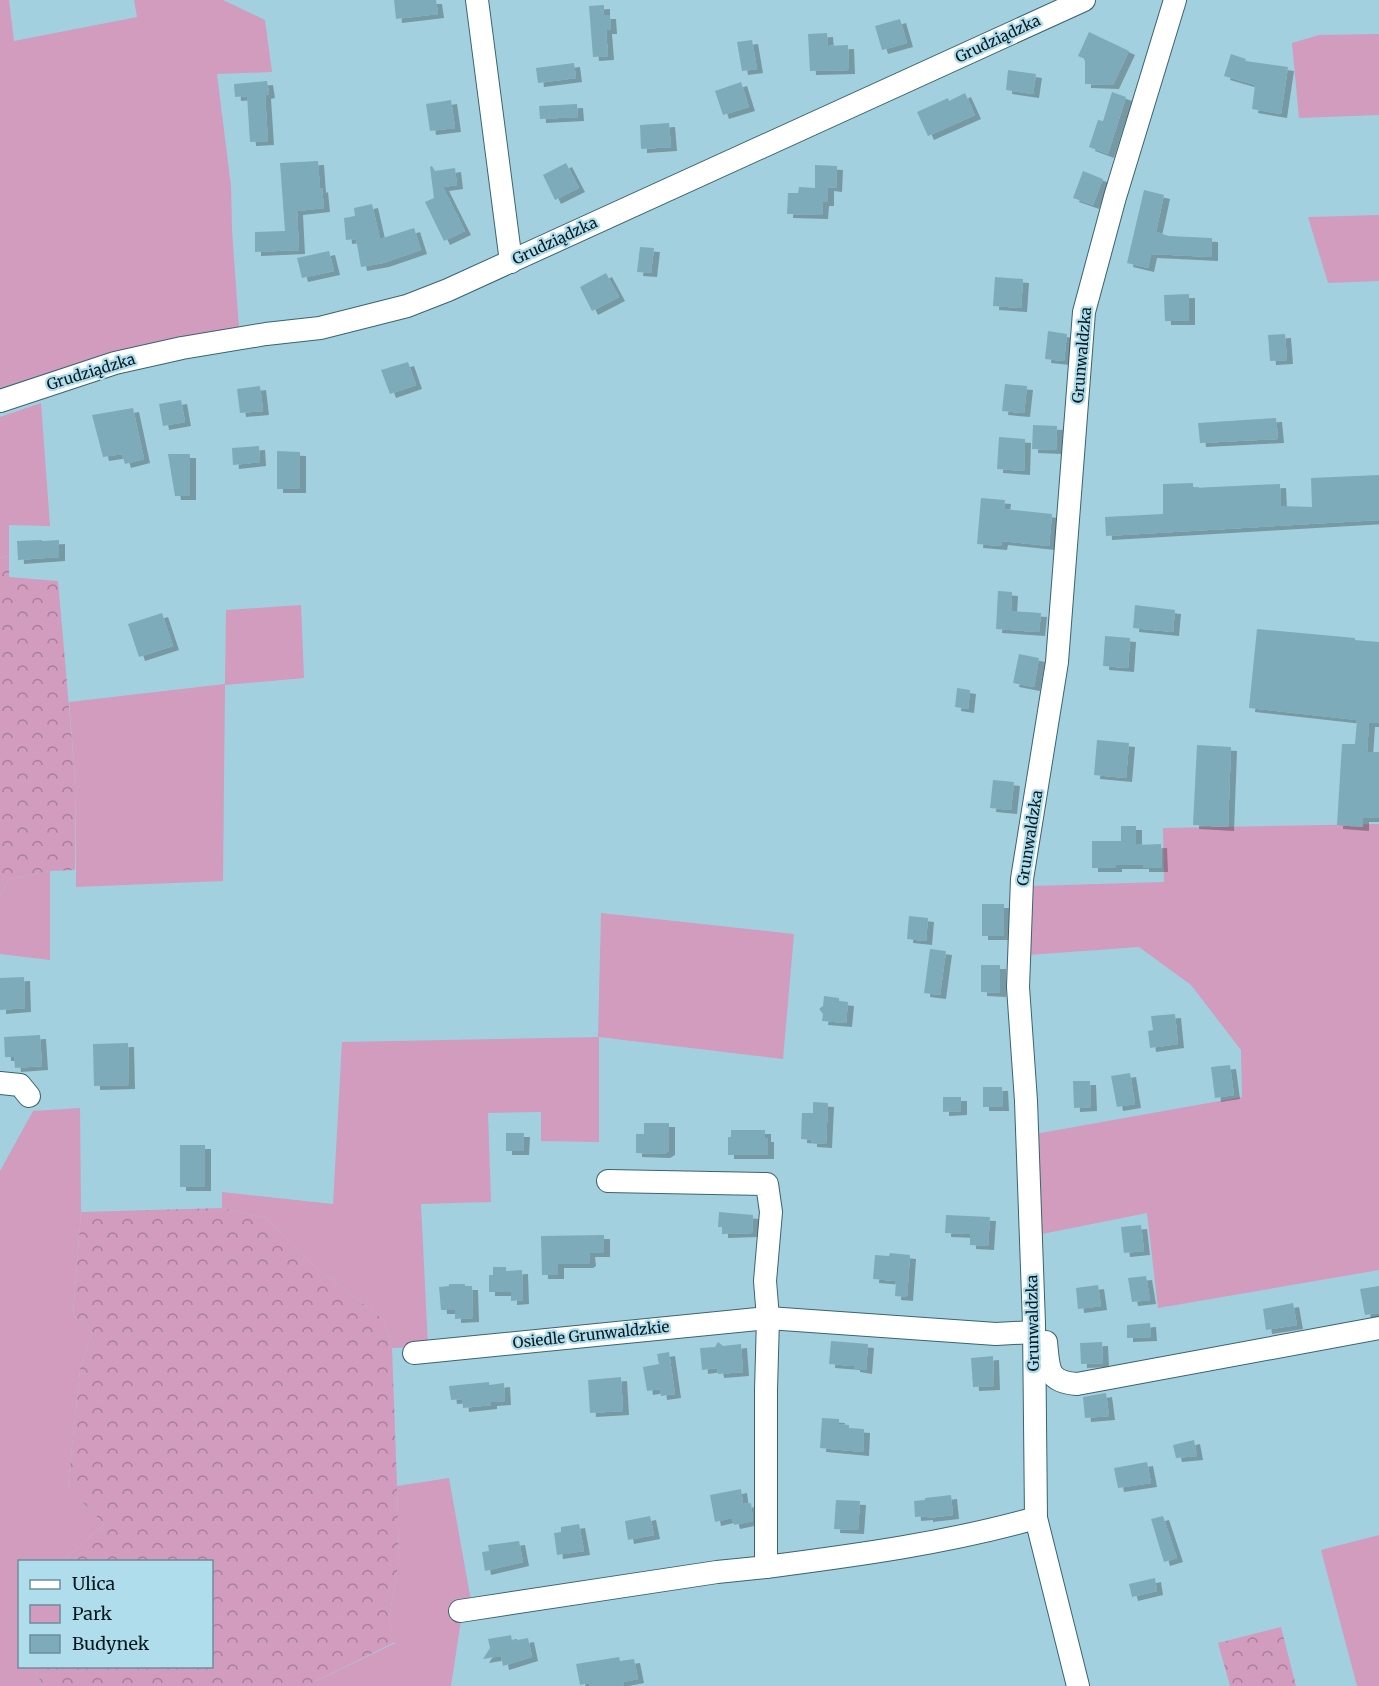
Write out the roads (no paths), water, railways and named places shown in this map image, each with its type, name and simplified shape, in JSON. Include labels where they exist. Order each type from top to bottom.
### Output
[{"type":"street","points":[[477,0],[510,262]]},
{"type":"street","name":"Grudziądzka","points":[[0,401],[115,363],[182,348],[266,334],[320,328],[407,306],[510,262],[1084,0]]},
{"type":"street","name":"Grunwaldzka","points":[[1078,1686],[1036,1518],[1034,1328],[1026,1101],[1018,987],[1022,879],[1057,662],[1084,312],[1115,197],[1175,0]]},
{"type":"street","points":[[0,1083],[20,1085],[29,1096]]},
{"type":"street","points":[[608,1181],[767,1184],[771,1212],[765,1281],[768,1318],[766,1567]]},
{"type":"street","name":"Osiedle Grunwaldzkie","points":[[414,1353],[768,1318],[996,1334],[1034,1328]]},
{"type":"street","points":[[1034,1328],[1044,1324],[1048,1369],[1053,1377],[1064,1383],[1077,1384],[1379,1328]]},
{"type":"street","points":[[460,1611],[717,1572],[874,1553],[986,1532],[1036,1518]]}]
